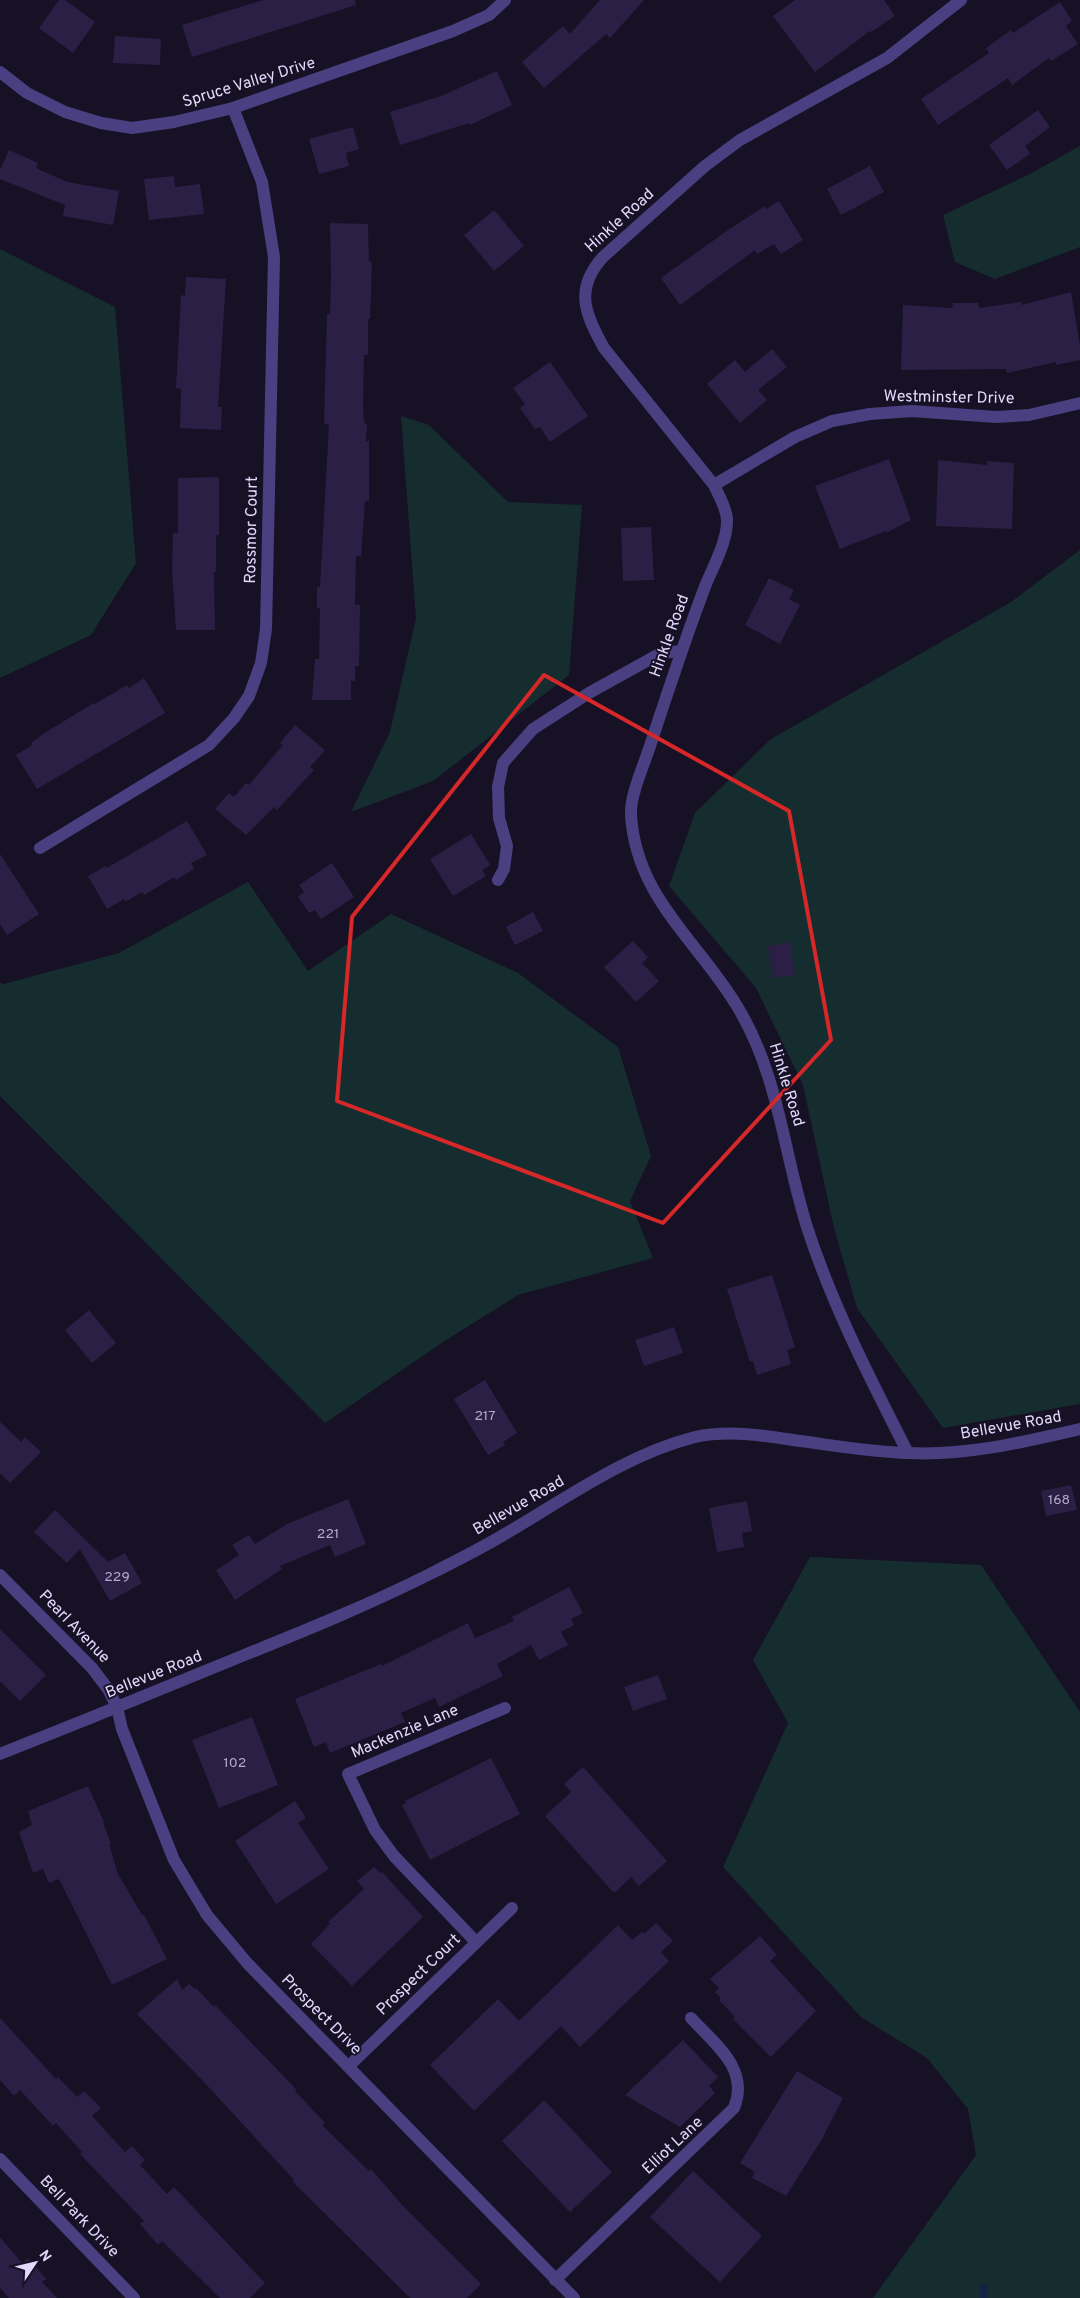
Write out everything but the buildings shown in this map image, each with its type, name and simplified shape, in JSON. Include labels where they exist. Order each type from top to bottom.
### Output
[{"type":"street","name":"Spruce Valley Drive","points":[[0,72],[27,93],[65,112],[132,128],[174,122],[232,108],[454,31],[489,15],[505,0]]},
{"type":"street","name":"Hinkle Road","points":[[908,1454],[824,1277],[806,1224],[763,1059],[736,1004],[678,930],[657,896],[644,870],[634,837],[631,812],[635,794],[681,651],[723,541],[728,522],[725,507],[714,485],[642,398],[600,341],[586,311],[584,292],[592,269],[603,256],[705,166],[740,140],[887,58],[961,0]]},
{"type":"street","name":"Rossmor Court","points":[[40,848],[209,745],[234,718],[249,696],[261,663],[266,629],[274,257],[262,182],[232,108]]},
{"type":"street","name":"Westminster Drive","points":[[714,485],[795,437],[832,421],[870,414],[912,411],[996,417],[1029,415],[1080,403]]},
{"type":"street","points":[[498,880],[504,869],[507,846],[499,818],[498,787],[503,763],[533,729],[589,693],[661,653],[681,651]]},
{"type":"street","name":"Bellevue Road","points":[[0,1754],[315,1626],[425,1576],[503,1536],[601,1476],[636,1457],[666,1445],[699,1436],[731,1434],[763,1436],[908,1454],[953,1453],[999,1448],[1080,1429]]},
{"type":"street","name":"Pearl Avenue","points":[[0,1575],[92,1668],[108,1689],[117,1707]]},
{"type":"street","name":"Prospect Drive","points":[[117,1707],[122,1729],[174,1860],[207,1915],[248,1964],[574,2298]]},
{"type":"street","name":"Mackenzie Lane","points":[[476,1942],[394,1856],[375,1830],[348,1774],[505,1708]]},
{"type":"street","name":"Prospect Court","points":[[349,2066],[512,1908]]},
{"type":"street","name":"Elliot Lane","points":[[555,2280],[734,2108],[739,2089],[732,2064],[691,2018]]},
{"type":"street","name":"Bell Park Drive","points":[[0,2159],[134,2298]]},
{"type":"highlighted area","points":[[544,675],[789,811],[831,1040],[663,1223],[337,1101],[352,917]]},
{"type":"green space","points":[[1080,146],[1080,247],[995,279],[955,262],[943,215],[1030,174]]},
{"type":"green space","points":[[0,249],[115,307],[136,563],[91,635],[0,678]]},
{"type":"green space","points":[[401,416],[429,425],[508,502],[582,505],[569,675],[433,781],[351,812],[390,732],[416,618]]},
{"type":"green space","points":[[1080,550],[1080,1404],[943,1428],[857,1308],[834,1228],[803,1085],[756,988],[669,886],[695,813],[771,739],[1011,602]]},
{"type":"green space","points":[[248,882],[308,971],[391,914],[518,973],[618,1047],[651,1156],[630,1201],[653,1258],[518,1295],[440,1344],[325,1423],[0,1096],[0,983],[4,984],[119,953]]},
{"type":"green space","points":[[810,1557],[981,1565],[1080,1712],[1080,2298],[873,2298],[976,2155],[968,2109],[927,2058],[861,2017],[723,1867],[788,1723],[753,1660]]},
{"type":"waterway","points":[[984,2288],[984,2298]]}]
